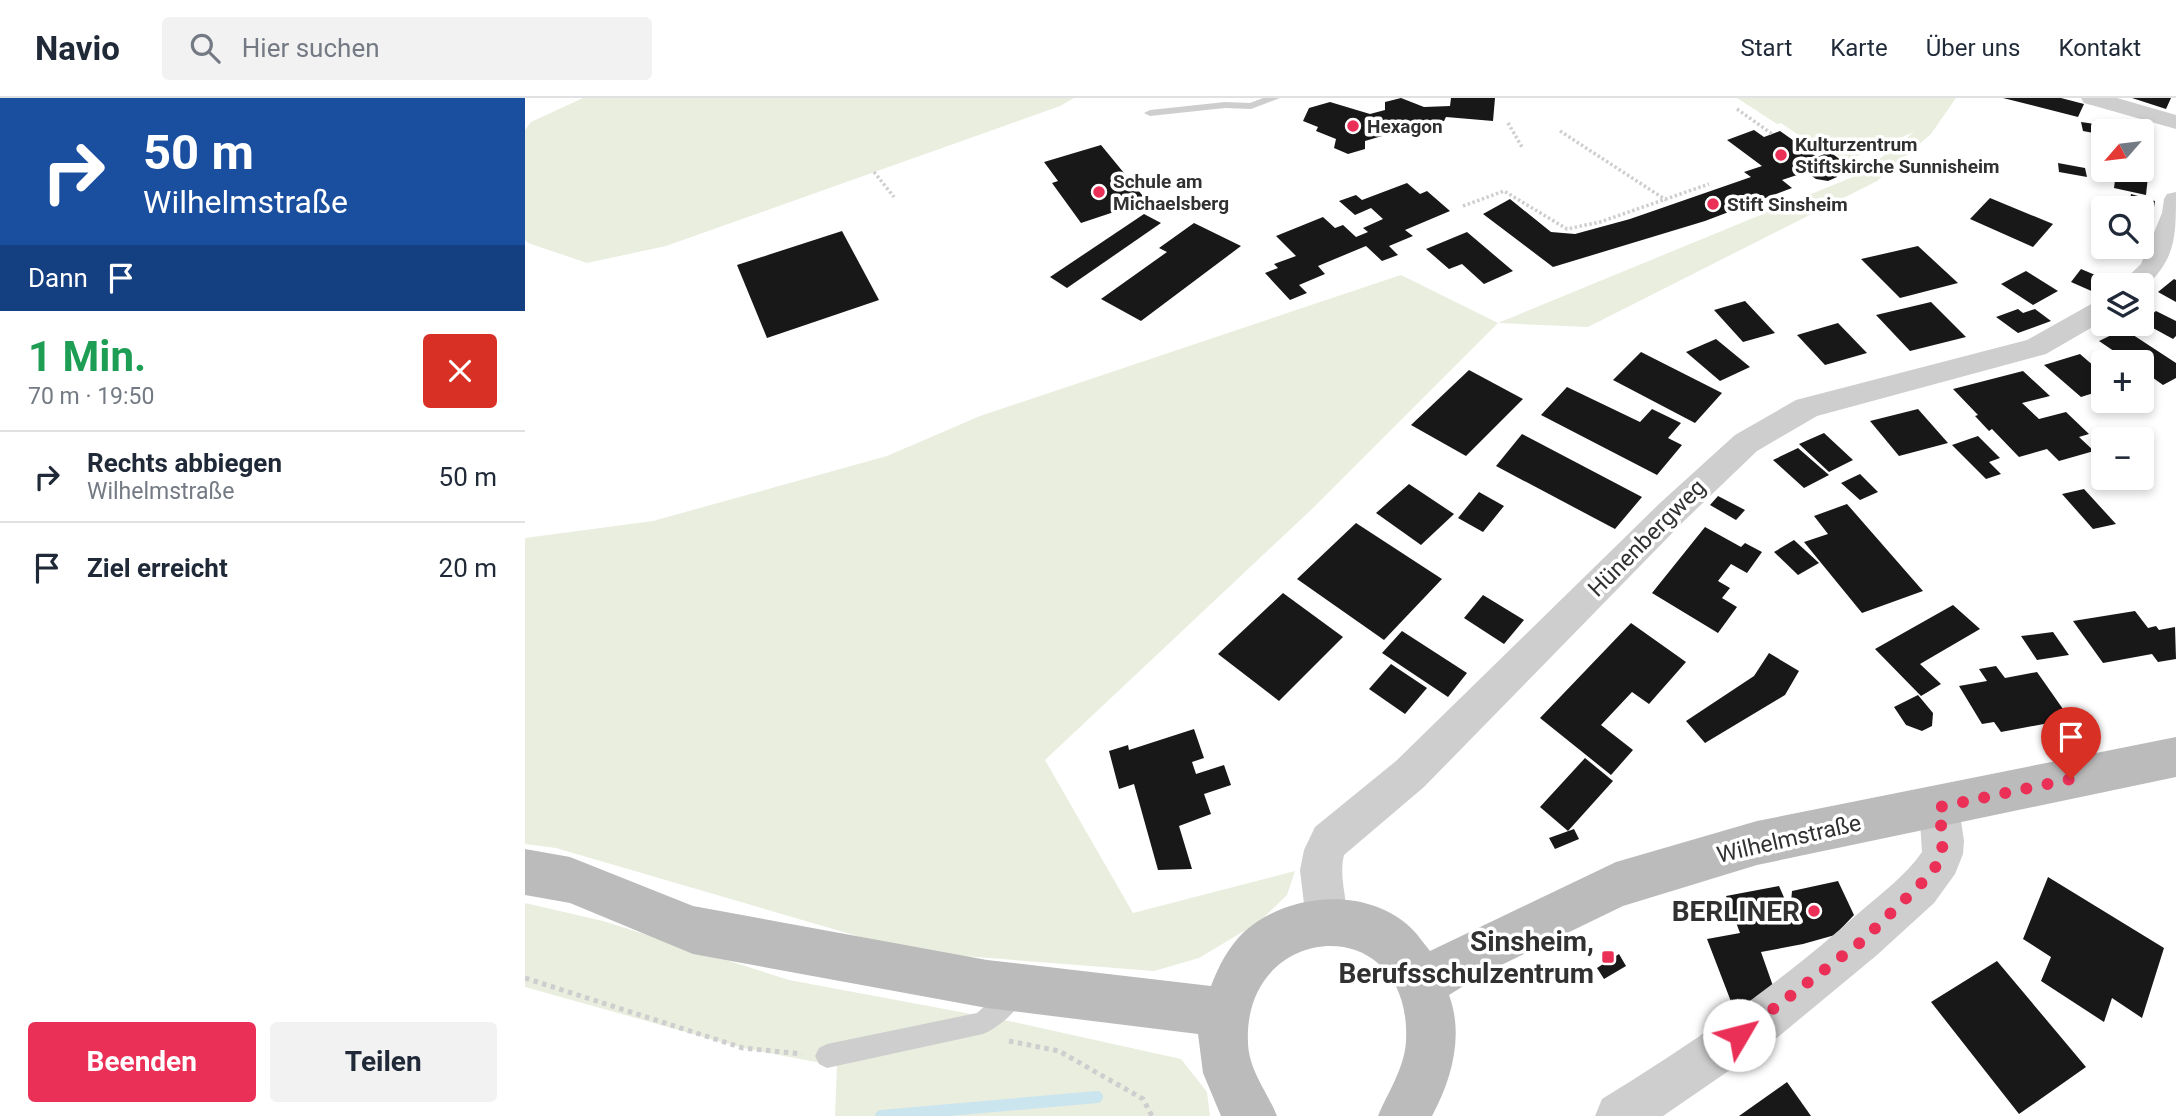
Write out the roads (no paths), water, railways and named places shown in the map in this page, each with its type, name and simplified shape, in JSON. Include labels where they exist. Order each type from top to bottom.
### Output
[{"type":"main road","name":"Wilhelmstraße","points":[[1422,983],[1466,957],[1616,886],[1757,843],[2176,757]]},
{"type":"main road","points":[[525,872],[570,880],[693,930],[987,984],[1225,1012]]},
{"type":"main road","points":[[1251,1116],[1235,1094],[1226,1070],[1222,1039],[1225,1012],[1237,980],[1250,959],[1268,942],[1305,924],[1327,921],[1346,923],[1378,934],[1393,944],[1410,963],[1422,983],[1430,1004],[1433,1049],[1418,1112]]},
{"type":"street","points":[[2092,98],[2176,122]]},
{"type":"street","points":[[2147,273],[2153,268],[2175,213],[2176,199]]},
{"type":"street","name":"Hünenbergweg","points":[[1327,921],[1321,863],[1323,851],[1329,841],[1411,774],[1672,512],[1746,443],[1807,408],[2036,347],[2091,316]]},
{"type":"street","points":[[1619,1116],[1699,1067],[1862,941],[1912,894],[1940,860],[1943,843],[1939,807]]},
{"type":"lane","points":[[1150,113],[1225,105],[1251,106],[1274,98]]},
{"type":"lane","points":[[827,1056],[983,1023],[1021,988]]},
{"type":"waterway","points":[[881,1116],[1097,1097]]},
{"type":"place","name":"Hexagon","points":[[1353,126]]},
{"type":"place","name":"Kulturzentrum Stiftskirche Sunnisheim","points":[[1781,155]]},
{"type":"place","name":"Schule am Michaelsberg","points":[[1099,192]]},
{"type":"place","name":"Stift Sinsheim","points":[[1713,204]]},
{"type":"place","name":"BERLINER","points":[[1814,911]]},
{"type":"place","name":"Sinsheim, Berufsschulzentrum","points":[[1608,957]]}]
